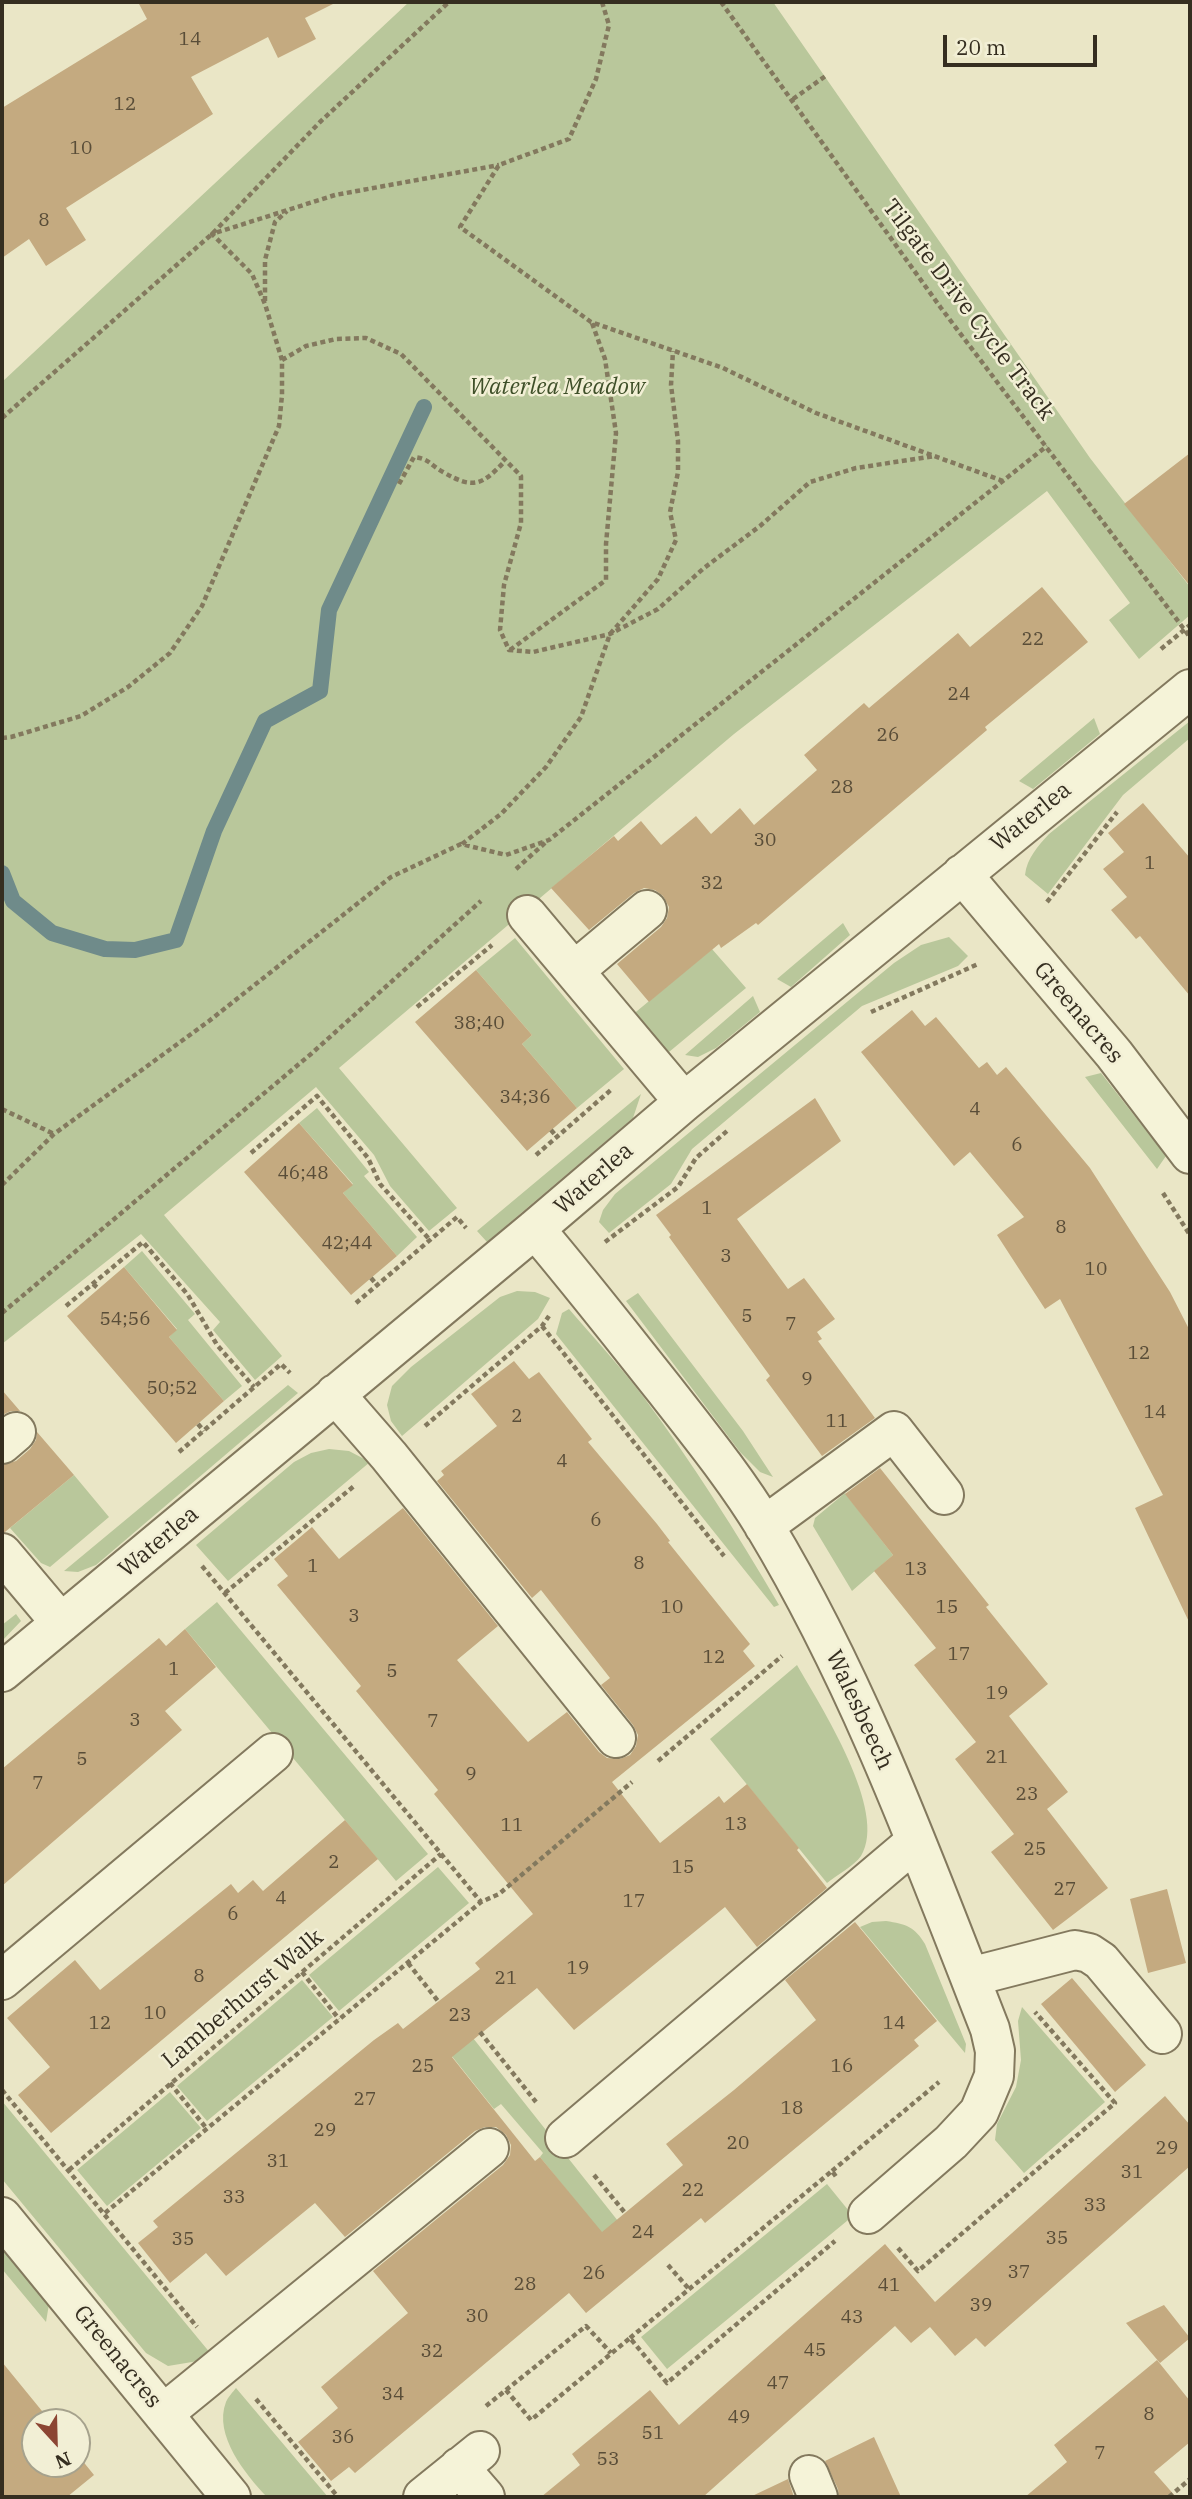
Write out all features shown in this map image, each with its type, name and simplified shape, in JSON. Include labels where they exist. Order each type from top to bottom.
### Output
[{"type":"street","name":"Waterlea","points":[[2,1672],[536,1229],[684,1102],[1190,689]]},
{"type":"street","name":"Greenacres","points":[[962,874],[1114,1055],[1190,1154]]},
{"type":"street","points":[[574,971],[647,910]]},
{"type":"street","points":[[527,915],[684,1102]]},
{"type":"street","name":"Walesbeech","points":[[536,1229],[704,1440],[764,1526],[839,1662],[875,1740],[990,2029],[995,2051],[994,2076],[979,2112],[951,2142],[868,2214]]},
{"type":"street","points":[[335,1394],[389,1456],[616,1738]]},
{"type":"street","points":[[764,1526],[894,1431],[944,1495]]},
{"type":"street","points":[[2,1553],[61,1623]]},
{"type":"street","points":[[2,1980],[272,1753]]},
{"type":"street","points":[[565,2138],[916,1840]]},
{"type":"street","points":[[970,1977],[1074,1950],[1089,1953],[1101,1961],[1162,2034]]},
{"type":"street","points":[[163,2414],[489,2148]]},
{"type":"street","name":"Greenacres","points":[[2,2217],[231,2497]]},
{"type":"street","points":[[423,2497],[469,2459],[485,2497]]},
{"type":"path","points":[[2,418],[212,234],[320,122],[449,2]]},
{"type":"path","points":[[212,234],[335,195],[499,165],[569,139],[596,79],[609,25],[603,2]]},
{"type":"path","name":"Tilgate Drive Cycle Track","points":[[721,2],[941,308],[1190,637]]},
{"type":"path","points":[[793,99],[827,75]]},
{"type":"path","points":[[499,165],[460,227],[591,322],[723,368],[816,412],[1003,481]]},
{"type":"path","points":[[265,303],[265,260],[275,222],[290,208]]},
{"type":"path","points":[[2,738],[81,716],[128,687],[170,653],[202,606],[279,426],[282,360],[265,303],[252,274],[212,234]]},
{"type":"path","points":[[509,650],[606,580],[606,544],[616,433],[605,359],[591,322]]},
{"type":"path","points":[[282,360],[306,346],[336,339],[366,338],[401,354],[521,476],[521,523],[504,585],[500,630],[509,650]]},
{"type":"path","points":[[2,1185],[54,1134],[209,1021],[391,877],[461,844],[501,814],[546,767],[581,718],[610,634],[658,579],[676,540],[670,512],[678,472],[678,441],[671,384],[673,351]]},
{"type":"path","points":[[508,877],[549,840],[1047,446]]},
{"type":"path","points":[[509,650],[533,652],[610,634],[659,609],[704,568],[760,526],[810,482],[856,468],[935,456]]},
{"type":"path","points":[[399,484],[414,457],[426,458],[441,472],[467,483],[486,480],[505,461]]},
{"type":"path","points":[[865,1014],[980,963],[1013,936],[1046,903],[1118,810]]},
{"type":"path","points":[[461,844],[506,855],[549,840]]},
{"type":"path","points":[[2,1313],[311,1055],[487,896]]},
{"type":"path","points":[[417,1007],[527,915]]},
{"type":"path","points":[[445,985],[452,990]]},
{"type":"path","points":[[536,1155],[647,1058]]},
{"type":"path","points":[[251,1153],[317,1096],[368,1158],[380,1184],[430,1240]]},
{"type":"path","points":[[2,1109],[54,1134]]},
{"type":"path","points":[[551,1130],[557,1137]]},
{"type":"path","points":[[225,1593],[542,1326],[555,1306],[613,1255],[603,1243],[678,1187],[696,1158],[727,1131]]},
{"type":"path","points":[[268,1139],[275,1145]]},
{"type":"path","points":[[356,1303],[457,1217],[466,1228]]},
{"type":"path","points":[[66,1306],[143,1242],[188,1296],[217,1345],[254,1387]]},
{"type":"path","points":[[371,1278],[377,1285]]},
{"type":"path","points":[[93,1284],[99,1289]]},
{"type":"path","points":[[542,1326],[728,1560]]},
{"type":"path","points":[[179,1452],[281,1364],[291,1374]]},
{"type":"path","points":[[198,1424],[204,1430]]},
{"type":"path","points":[[173,1531],[481,1902]]},
{"type":"path","points":[[656,1762],[789,1651]]},
{"type":"path","points":[[105,2213],[481,1902],[499,1894],[635,1780]]},
{"type":"path","name":"Lamberhurst Walk","points":[[69,2170],[441,1854]]},
{"type":"path","points":[[408,1963],[439,2001]]},
{"type":"path","points":[[302,1972],[339,2019]]},
{"type":"path","points":[[506,2390],[531,2420],[967,2059],[990,2029]]},
{"type":"path","points":[[170,2083],[207,2129]]},
{"type":"path","points":[[2,2090],[338,2497]]},
{"type":"path","points":[[630,2338],[667,2383],[868,2214],[832,2171]]},
{"type":"path","points":[[668,2265],[689,2289]]},
{"type":"path","points":[[486,2407],[586,2326],[611,2353]]},
{"type":"path","points":[[1169,2497],[1190,2479]]},
{"type":"green space","name":"Waterlea Meadow","points":[[409,2],[773,2],[1090,458],[1190,587],[1190,615],[1139,659],[1109,620],[1130,603],[1047,491],[734,734],[339,1068],[457,1208],[429,1231],[390,1186],[374,1155],[316,1087],[164,1215],[282,1356],[255,1380],[213,1330],[220,1322],[141,1234],[2,1344],[2,382]]},
{"type":"green space","points":[[1094,718],[1100,734],[1033,789],[1019,781]]},
{"type":"green space","points":[[1190,721],[1190,738],[1123,795],[1048,894],[1025,875],[1031,858],[1049,834]]},
{"type":"green space","points":[[843,923],[850,935],[791,987],[777,979]]},
{"type":"green space","points":[[949,937],[968,956],[958,966],[862,1006],[692,1149],[671,1184],[609,1233],[599,1222],[603,1210],[615,1194],[894,963],[921,945]]},
{"type":"green space","points":[[515,938],[624,1069],[577,1108],[522,1044],[532,1035],[476,970]]},
{"type":"green space","points":[[712,949],[746,988],[669,1052],[658,1045],[631,1016]]},
{"type":"green space","points":[[753,996],[760,1012],[716,1048],[698,1057],[685,1055]]},
{"type":"green space","points":[[1101,1073],[1166,1156],[1157,1169],[1085,1077]]},
{"type":"green space","points":[[641,1094],[633,1118],[487,1242],[477,1231]]},
{"type":"green space","points":[[317,1108],[369,1172],[364,1176],[417,1237],[397,1256],[343,1193],[353,1184],[299,1123]]},
{"type":"green space","points":[[142,1251],[195,1314],[188,1320],[242,1386],[224,1401],[169,1337],[177,1329],[124,1267]]},
{"type":"green space","points":[[517,1291],[535,1292],[550,1298],[538,1319],[402,1436],[391,1421],[387,1405],[392,1386],[411,1367],[500,1297]]},
{"type":"green space","points":[[638,1293],[743,1431],[773,1477],[760,1472],[740,1452],[626,1301]]},
{"type":"green space","points":[[569,1309],[661,1420],[714,1498],[779,1605],[774,1607],[556,1334],[562,1313]]},
{"type":"green space","points":[[288,1385],[298,1393],[96,1565],[78,1572],[64,1571]]},
{"type":"green space","points":[[329,1449],[349,1451],[370,1462],[228,1581],[196,1545],[294,1462],[311,1453]]},
{"type":"green space","points":[[74,1475],[109,1517],[50,1567],[41,1563],[10,1528]]},
{"type":"green space","points":[[845,1493],[893,1555],[852,1591],[813,1526],[815,1518]]},
{"type":"green space","points":[[217,1602],[428,1854],[396,1881],[185,1629]]},
{"type":"green space","points":[[16,1614],[21,1621],[2,1641],[2,1625]]},
{"type":"green space","points":[[797,1665],[835,1731],[859,1787],[866,1813],[867,1837],[861,1856],[827,1883],[710,1739]]},
{"type":"green space","points":[[438,1867],[469,1903],[339,2011],[309,1975]]},
{"type":"green space","points":[[886,1921],[909,1927],[925,1944],[966,2044],[965,2053],[860,1927],[872,1922]]},
{"type":"green space","points":[[302,1980],[333,2017],[207,2121],[177,2086]]},
{"type":"green space","points":[[1022,2007],[1105,2102],[1024,2173],[995,2140],[997,2124],[1016,2087],[1021,2060],[1018,2021]]},
{"type":"green space","points":[[473,2038],[618,2221],[602,2234],[540,2157],[543,2153],[501,2104],[494,2109],[451,2055]]},
{"type":"green space","points":[[170,2092],[201,2128],[107,2206],[77,2170]]},
{"type":"green space","points":[[2,2101],[211,2354],[198,2361],[168,2366],[146,2353],[2,2179]]},
{"type":"green space","points":[[827,2184],[853,2216],[667,2369],[641,2337]]},
{"type":"green space","points":[[2,2247],[49,2304],[46,2322],[2,2269]]},
{"type":"green space","points":[[236,2388],[328,2497],[267,2497],[259,2488],[234,2454],[224,2428],[226,2402]]},
{"type":"building","points":[[138,2],[337,2],[305,18],[316,39],[278,58],[268,37],[191,77],[213,114],[66,208],[86,240],[46,266],[29,239],[2,258],[2,108],[147,19]]},
{"type":"building","points":[[1190,453],[1190,586],[1124,504]]},
{"type":"building","points":[[1042,587],[1088,642],[985,727],[987,730],[758,925],[756,923],[721,948],[719,944],[649,1002],[617,964],[661,927],[667,918],[669,907],[663,896],[655,890],[644,888],[589,930],[551,888],[614,836],[618,841],[641,821],[661,845],[696,816],[711,834],[740,808],[754,825],[817,770],[804,755],[864,703],[869,708],[958,633],[970,647]]},
{"type":"building","points":[[1143,803],[1190,858],[1190,996],[1140,936],[1136,939],[1111,910],[1127,897],[1103,869],[1124,852],[1108,833]]},
{"type":"building","points":[[476,970],[532,1035],[522,1044],[577,1108],[527,1151],[415,1022]]},
{"type":"building","points":[[912,1010],[925,1026],[936,1017],[979,1068],[987,1062],[997,1075],[1006,1067],[1090,1168],[1170,1292],[1190,1331],[1190,1624],[1135,1508],[1163,1495],[1060,1299],[1045,1309],[997,1235],[1024,1217],[970,1152],[954,1166],[861,1052]]},
{"type":"building","points":[[815,1098],[841,1141],[737,1219],[788,1289],[804,1278],[835,1319],[817,1332],[822,1339],[818,1341],[875,1418],[822,1456],[766,1380],[770,1376],[669,1237],[671,1235],[656,1215]]},
{"type":"building","points":[[299,1123],[353,1185],[343,1193],[397,1256],[351,1295],[244,1172]]},
{"type":"building","points":[[124,1267],[177,1330],[169,1337],[224,1401],[176,1443],[67,1316]]},
{"type":"building","points":[[514,1361],[529,1379],[539,1372],[592,1439],[588,1442],[657,1524],[670,1541],[668,1542],[750,1644],[743,1651],[755,1666],[612,1782],[660,1843],[719,1796],[724,1803],[747,1784],[799,1848],[797,1850],[827,1888],[757,1947],[725,1907],[574,2030],[537,1988],[452,2057],[535,2161],[540,2157],[602,2232],[683,2165],[666,2144],[816,2020],[785,1980],[855,1922],[937,2021],[914,2040],[919,2046],[705,2223],[701,2218],[586,2313],[569,2293],[355,2473],[349,2467],[331,2481],[298,2442],[338,2408],[321,2387],[408,2313],[373,2271],[503,2165],[510,2155],[511,2145],[506,2135],[496,2127],[475,2131],[345,2237],[315,2203],[226,2276],[206,2253],[170,2283],[138,2243],[158,2227],[153,2221],[374,2040],[398,2023],[403,2029],[480,1969],[475,1963],[533,1914],[434,1794],[438,1790],[356,1691],[361,1686],[277,1585],[288,1576],[274,1559],[312,1527],[339,1559],[403,1508],[498,1626],[457,1660],[528,1742],[567,1712],[607,1758],[620,1759],[630,1755],[636,1746],[638,1735],[633,1725],[601,1685],[610,1678],[541,1590],[532,1598],[437,1481],[444,1475],[441,1471],[497,1426],[471,1394]]},
{"type":"building","points":[[2,1390],[20,1411],[2,1415]]},
{"type":"building","points":[[37,1432],[74,1475],[2,1532],[2,1465],[16,1461],[30,1449],[36,1440]]},
{"type":"building","points":[[880,1468],[1048,1684],[1009,1716],[1068,1792],[1047,1809],[1108,1888],[1053,1930],[991,1852],[1014,1834],[955,1759],[976,1742],[914,1665],[936,1648],[874,1571],[893,1555],[845,1494]]},
{"type":"building","points":[[185,1629],[216,1667],[165,1711],[182,1730],[2,1886],[2,1769],[159,1638],[166,1646]]},
{"type":"building","points":[[345,1820],[378,1859],[51,2133],[18,2095],[50,2067],[7,2018],[75,1960],[100,1990],[231,1884],[238,1893],[253,1880],[263,1891]]},
{"type":"building","points":[[1167,1889],[1186,1963],[1148,1973],[1130,1899]]},
{"type":"building","points":[[1072,1978],[1146,2065],[1115,2092],[1041,2004]]},
{"type":"building","points":[[1165,2096],[1190,2125],[1190,2166],[985,2347],[976,2338],[955,2356],[930,2327],[911,2343],[895,2326],[703,2497],[541,2497],[580,2465],[572,2454],[650,2390],[679,2425],[885,2244],[935,2302]]},
{"type":"building","points":[[1164,2305],[1190,2338],[1160,2363],[1126,2323]]},
{"type":"building","points":[[1157,2360],[1190,2401],[1190,2442],[1154,2472],[1176,2497],[1025,2497],[1067,2462],[1054,2445]]},
{"type":"building","points":[[2,2362],[40,2408],[21,2408],[21,2478],[90,2478],[67,2497],[2,2497]]},
{"type":"building","points":[[874,2437],[901,2497],[839,2497],[825,2461]]},
{"type":"building","points":[[788,2479],[794,2497],[750,2497]]},
{"type":"waterway","points":[[2,873],[13,901],[52,933],[105,949],[135,950],[176,940],[214,831],[265,721],[320,691],[329,610],[424,407]]}]
